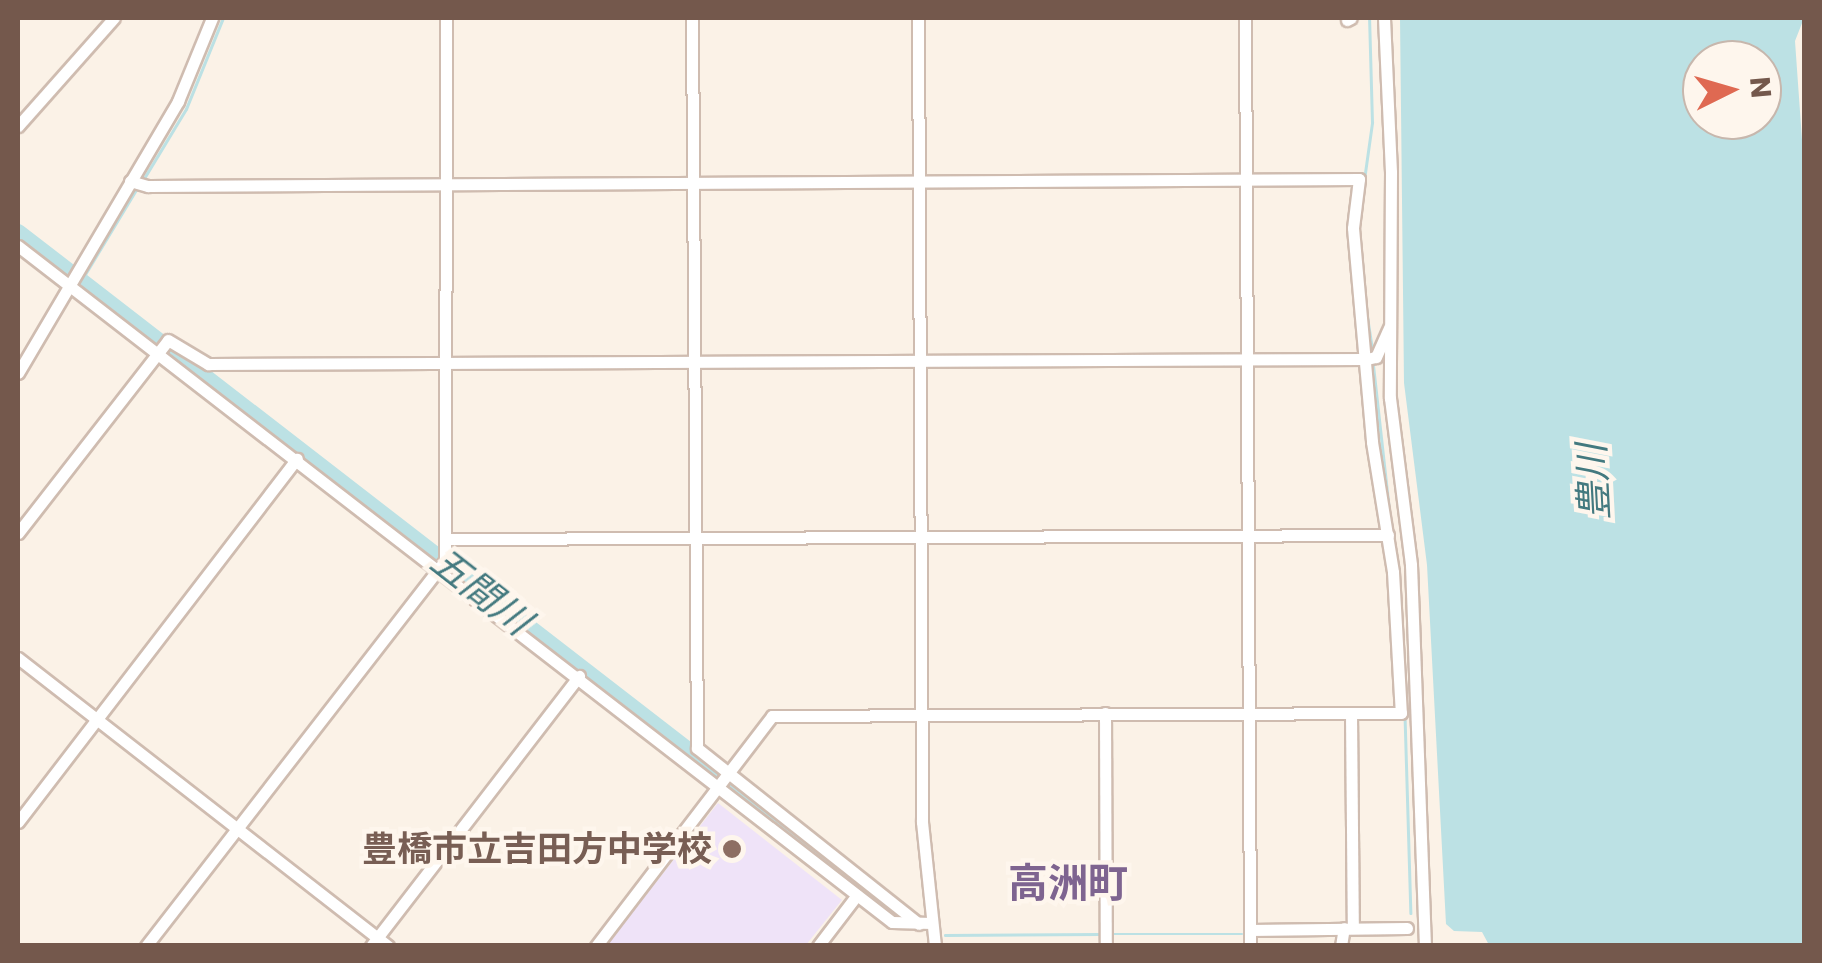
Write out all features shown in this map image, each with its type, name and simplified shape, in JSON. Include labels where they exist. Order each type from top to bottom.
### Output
[{"type":"street","points":[[18,126],[114,18]]},
{"type":"street","points":[[18,373],[178,101],[212,18]]},
{"type":"street","points":[[146,946],[442,564],[449,539],[446,18]]},
{"type":"street","points":[[692,18],[697,748],[723,779],[892,922],[926,923]]},
{"type":"street","points":[[918,18],[922,822],[926,923],[934,946]]},
{"type":"street","points":[[1245,18],[1250,946]]},
{"type":"street","points":[[1384,18],[1392,172],[1389,328],[1413,602],[1425,946]]},
{"type":"street","points":[[130,181],[148,186],[1359,179],[1353,228],[1371,358],[1401,713],[772,716],[596,946]]},
{"type":"street","points":[[18,246],[73,276],[159,351],[297,459],[442,564],[579,676],[926,923]]},
{"type":"street","points":[[1371,358],[1389,328]]},
{"type":"street","points":[[18,533],[168,340],[208,364],[1371,358]]},
{"type":"street","points":[[18,822],[297,459]]},
{"type":"street","points":[[449,539],[1388,535]]},
{"type":"street","points":[[18,658],[379,943],[579,676]]},
{"type":"street","points":[[1104,713],[1106,946]]},
{"type":"street","points":[[1341,946],[1348,928],[1352,714]]},
{"type":"street","points":[[818,946],[857,895]]},
{"type":"street","points":[[1250,930],[1408,928]]},
{"type":"shaded area","name":"豊橋市立吉田方中学校","points":[[718,803],[842,900],[806,945],[607,945]]},
{"type":"water","name":"豊川","points":[[1400,18],[1804,18],[1795,41],[1804,168],[1804,945],[1489,945],[1482,932],[1454,931],[1446,924],[1427,565],[1404,383]]},
{"type":"waterway","points":[[143,180],[186,109],[223,18]]},
{"type":"waterway","points":[[1364,180],[1372,123],[1369,18]]},
{"type":"waterway","points":[[81,281],[136,190]]},
{"type":"waterway","name":"五間川","points":[[18,233],[838,867]]},
{"type":"waterway","points":[[1366,307],[1373,353]]},
{"type":"waterway","points":[[1373,361],[1392,532]]},
{"type":"waterway","points":[[1405,715],[1411,913]]},
{"type":"waterway","points":[[945,935],[1100,934]]},
{"type":"waterway","points":[[1110,934],[1242,934]]},
{"type":"place","name":"豊橋市立吉田方中学校","points":[[732,849]]},
{"type":"district","name":"高洲町","points":[[1068,883]]}]
